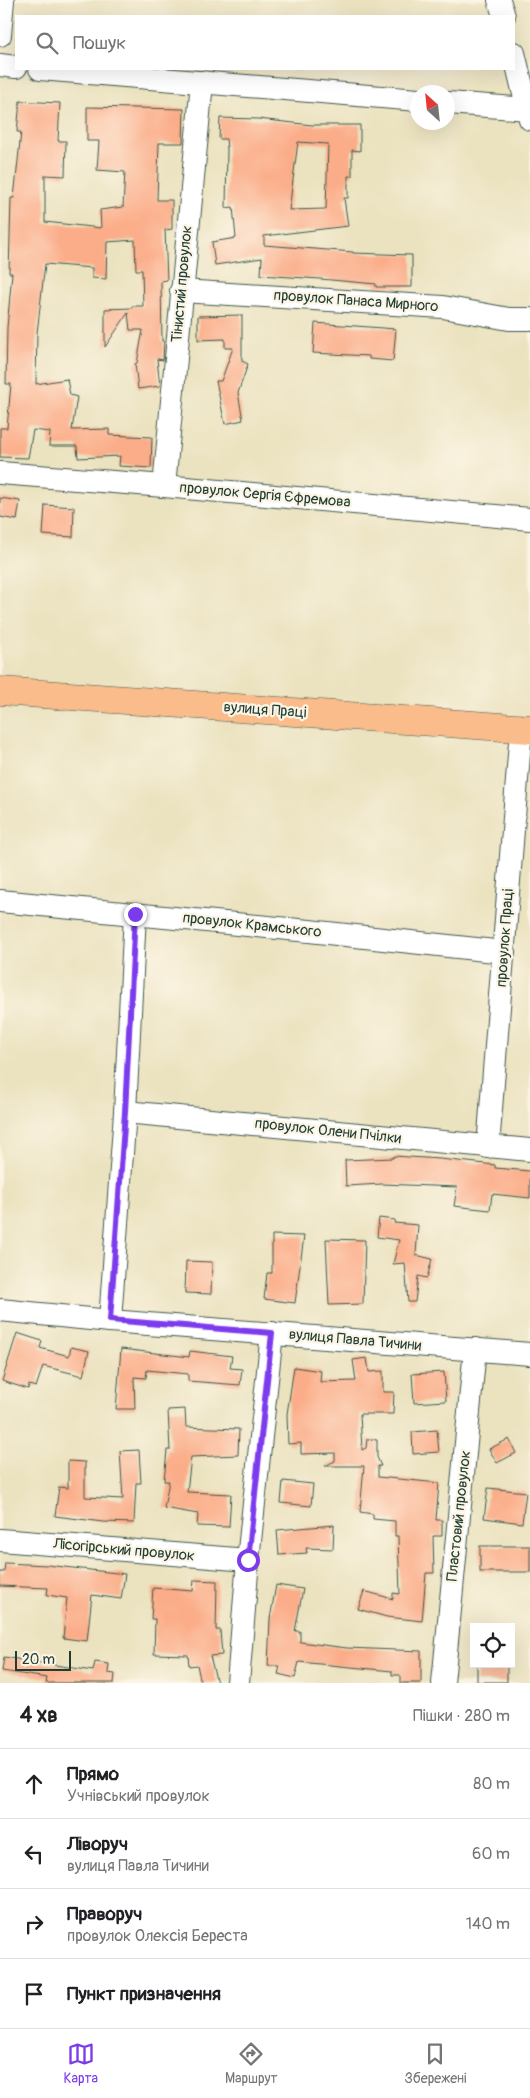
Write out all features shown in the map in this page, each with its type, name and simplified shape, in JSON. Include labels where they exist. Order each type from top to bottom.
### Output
[{"type":"main road","name":"вулиця Праці","points":[[0,691],[526,729]]},
{"type":"street","points":[[0,35],[3,0]]},
{"type":"street","points":[[499,0],[504,15]]},
{"type":"street","points":[[455,104],[529,114],[526,74],[515,55]]},
{"type":"street","points":[[0,65],[15,67]]},
{"type":"street","points":[[52,70],[410,99]]},
{"type":"street","name":"Тінистий провулок","points":[[164,486],[202,82]]},
{"type":"street","name":"провулок Панаса Мирного","points":[[181,291],[443,307],[509,319],[530,319]]},
{"type":"street","name":"провулок Сергія Єфремова","points":[[0,473],[530,519]]},
{"type":"street","name":"провулок Праці","points":[[488,1147],[504,952],[526,729]]},
{"type":"street","name":"провулок Крамського","points":[[0,901],[504,952]]},
{"type":"street","points":[[110,1320],[125,1112],[135,914]]},
{"type":"street","name":"провулок Олени Пчілки","points":[[125,1112],[530,1150]]},
{"type":"street","name":"вулиця Павла Тичини","points":[[0,1310],[530,1354]]},
{"type":"street","points":[[238,1683],[248,1560],[272,1333]]},
{"type":"street","name":"Пластовий провулок","points":[[443,1683],[475,1350]]},
{"type":"street","name":"Лісогірський провулок","points":[[0,1540],[248,1560]]},
{"type":"building","points":[[20,101],[60,103],[58,141],[66,141],[65,176],[45,175],[45,222],[101,228],[100,210],[123,207],[125,172],[97,170],[99,141],[87,141],[87,107],[184,109],[183,143],[159,143],[157,200],[172,200],[172,229],[165,230],[167,280],[161,281],[162,341],[164,341],[163,360],[157,359],[160,386],[138,389],[135,364],[137,363],[143,330],[130,330],[128,313],[105,347],[105,309],[143,306],[142,270],[136,270],[135,240],[107,242],[106,279],[92,278],[92,268],[45,264],[37,333],[36,384],[67,379],[70,395],[77,397],[72,430],[109,429],[109,435],[152,437],[151,468],[119,466],[120,456],[78,458],[77,446],[49,446],[50,432],[33,430],[28,458],[0,457],[0,428],[7,428],[11,384],[6,384],[7,328],[12,273],[9,273],[11,198],[14,198],[21,132],[17,132]]},
{"type":"building","points":[[220,118],[258,119],[312,125],[360,125],[360,151],[352,150],[352,176],[348,176],[348,198],[344,198],[348,226],[264,236],[264,245],[353,253],[412,255],[412,287],[376,287],[376,284],[261,275],[262,258],[215,265],[212,242],[236,238],[233,207],[226,208],[226,139],[219,139]],"holes":[[[298,142],[328,144],[326,209],[289,210]]]},
{"type":"building","points":[[242,315],[242,361],[248,364],[238,393],[243,420],[225,424],[216,381],[221,381],[233,348],[225,348],[225,339],[198,340],[198,316]]},
{"type":"building","points":[[315,323],[396,329],[393,361],[369,359],[369,356],[313,353]]},
{"type":"building","points":[[0,498],[20,501],[17,520],[0,517]]},
{"type":"building","points":[[45,505],[74,507],[73,537],[43,535]]},
{"type":"building","points":[[394,1156],[495,1165],[495,1168],[530,1171],[530,1198],[492,1194],[490,1210],[454,1206],[457,1187],[382,1184],[346,1186],[345,1160],[393,1158]]},
{"type":"building","points":[[379,1218],[395,1220],[394,1223],[418,1225],[416,1255],[432,1259],[427,1278],[418,1276],[415,1302],[408,1302],[405,1263],[393,1264],[399,1240],[377,1237]]},
{"type":"building","points":[[272,1235],[304,1236],[295,1303],[264,1299],[267,1273],[272,1273]]},
{"type":"building","points":[[326,1239],[365,1240],[363,1304],[329,1305]]},
{"type":"building","points":[[186,1261],[212,1262],[211,1294],[185,1293]]},
{"type":"building","points":[[17,1333],[42,1341],[40,1348],[69,1356],[71,1347],[89,1351],[83,1376],[43,1366],[36,1387],[29,1385],[28,1389],[2,1381]]},
{"type":"building","points":[[121,1349],[189,1357],[190,1351],[232,1356],[230,1368],[242,1369],[240,1385],[188,1381],[188,1374],[147,1370],[146,1378],[134,1377],[135,1409],[116,1409]]},
{"type":"building","points":[[367,1358],[369,1372],[383,1371],[383,1392],[394,1392],[393,1414],[360,1414],[362,1450],[366,1448],[367,1439],[377,1440],[377,1457],[381,1466],[378,1466],[378,1477],[439,1483],[436,1520],[442,1520],[442,1536],[433,1536],[434,1573],[426,1573],[422,1621],[387,1617],[358,1609],[364,1591],[393,1599],[393,1593],[400,1594],[398,1536],[395,1536],[395,1521],[373,1519],[373,1514],[360,1512],[364,1466],[325,1466],[335,1461],[335,1453],[301,1454],[301,1443],[288,1444],[287,1414],[294,1367],[321,1371],[320,1382],[356,1381],[353,1360]]},
{"type":"building","points":[[444,1372],[446,1401],[414,1403],[412,1374]]},
{"type":"building","points":[[185,1409],[186,1427],[239,1429],[238,1455],[191,1457],[187,1492],[231,1494],[229,1527],[197,1526],[198,1514],[164,1508],[169,1481],[164,1481],[167,1450],[170,1450],[168,1410]]},
{"type":"building","points":[[437,1430],[439,1452],[413,1454],[412,1432]]},
{"type":"building","points":[[509,1439],[516,1453],[497,1463],[489,1449]]},
{"type":"building","points":[[139,1450],[141,1483],[136,1483],[134,1523],[103,1522],[55,1516],[59,1487],[68,1488],[68,1461],[85,1462],[85,1497],[123,1499],[120,1451]]},
{"type":"building","points":[[283,1481],[313,1484],[311,1506],[281,1503]]},
{"type":"building","points":[[488,1488],[526,1492],[522,1523],[484,1518]]},
{"type":"building","points":[[334,1525],[333,1549],[306,1548],[307,1553],[279,1555],[277,1530]]},
{"type":"building","points":[[480,1546],[530,1546],[530,1572],[480,1572]]},
{"type":"building","points":[[5,1563],[47,1565],[125,1574],[121,1599],[92,1595],[87,1641],[63,1638],[67,1598],[47,1595],[48,1588],[0,1586],[0,1572],[4,1572]]},
{"type":"building","points":[[194,1580],[217,1581],[216,1630],[220,1630],[222,1655],[210,1656],[217,1683],[201,1683],[197,1665],[189,1666],[188,1655],[154,1654],[155,1619],[151,1619],[153,1588],[193,1591]]},
{"type":"building","points":[[276,1585],[303,1589],[295,1631],[300,1631],[300,1642],[347,1648],[421,1651],[421,1683],[400,1683],[400,1675],[392,1675],[392,1671],[299,1662],[295,1678],[278,1674],[280,1666],[268,1666],[270,1619]]},
{"type":"building","points":[[4,1657],[93,1671],[95,1662],[109,1664],[108,1673],[115,1674],[114,1683],[46,1683],[47,1678],[2,1671]]},
{"type":"building","points":[[477,1668],[507,1668],[507,1682],[477,1682]]},
{"type":"route","points":[[135,914],[125,1112],[110,1320],[272,1333],[248,1560]]}]
